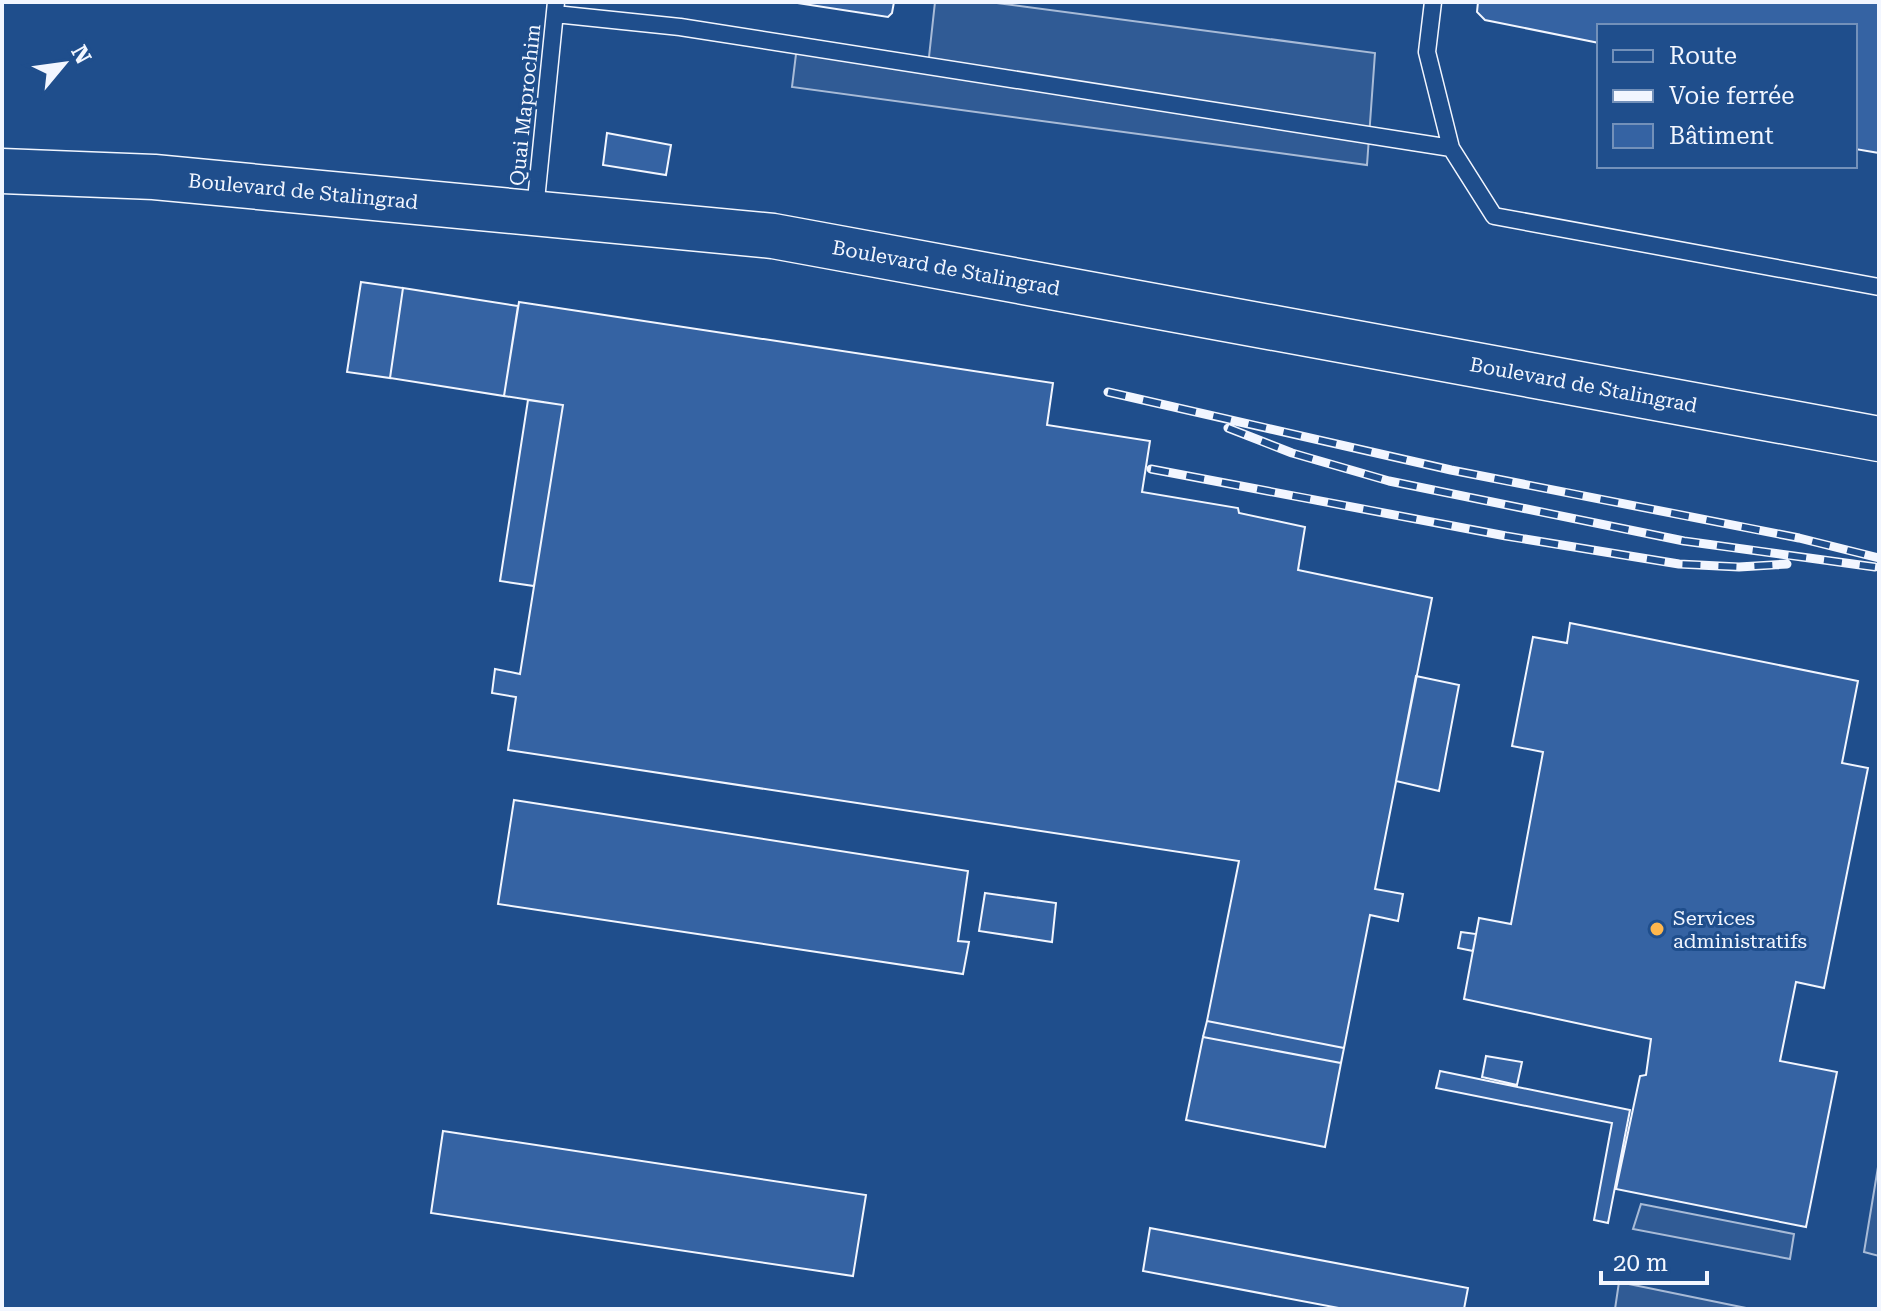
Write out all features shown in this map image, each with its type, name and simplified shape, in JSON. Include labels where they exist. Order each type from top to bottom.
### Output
[{"type":"main road","name":"Boulevard de Stalingrad","points":[[2,171],[154,177],[773,236],[1879,439]]},
{"type":"lane","points":[[1433,2],[1427,52],[1451,148],[1494,216],[1879,287]]},
{"type":"lane","points":[[556,8],[1451,148]]},
{"type":"lane","name":"Quai Maprochim","points":[[534,211],[556,8]]},
{"type":"shaded area","points":[[935,2],[989,2],[1375,53],[1367,165],[792,87],[797,46],[928,66]]},
{"type":"shaded area","points":[[1879,1161],[1879,1256],[1864,1252]]},
{"type":"shaded area","points":[[1641,1204],[1794,1234],[1790,1259],[1633,1229]]},
{"type":"shaded area","points":[[1619,1282],[1751,1309],[1615,1309]]},
{"type":"building","points":[[791,2],[894,2],[888,17]]},
{"type":"building","points":[[1478,2],[1879,2],[1879,153],[1857,149],[1857,24],[1597,24],[1597,43],[1485,20],[1477,12]]},
{"type":"building","points":[[607,133],[671,145],[666,175],[603,165]]},
{"type":"building","points":[[361,282],[403,288],[390,378],[347,372]]},
{"type":"building","points":[[403,288],[518,306],[504,396],[390,378]]},
{"type":"building","points":[[519,302],[1053,383],[1047,425],[1150,441],[1142,492],[1238,508],[1239,513],[1305,527],[1298,570],[1432,598],[1375,889],[1403,894],[1398,921],[1370,915],[1344,1048],[1207,1021],[1239,861],[508,750],[516,697],[492,693],[495,669],[520,674],[563,405],[504,396]]},
{"type":"building","points":[[528,400],[563,405],[534,586],[500,581]]},
{"type":"building","name":"Services administratifs","points":[[1570,623],[1858,681],[1842,763],[1868,768],[1824,988],[1796,982],[1780,1061],[1837,1072],[1806,1227],[1616,1189],[1640,1076],[1646,1075],[1651,1039],[1464,999],[1479,918],[1511,924],[1543,752],[1512,746],[1533,637],[1567,643]]},
{"type":"building","points":[[1416,676],[1459,685],[1439,791],[1396,781]]},
{"type":"building","points":[[514,800],[968,871],[958,941],[969,942],[963,974],[498,904]]},
{"type":"building","points":[[985,893],[1056,903],[1052,942],[979,931]]},
{"type":"building","points":[[1461,932],[1476,934],[1473,951],[1458,948]]},
{"type":"building","points":[[1207,1021],[1344,1048],[1341,1063],[1203,1037]]},
{"type":"building","points":[[1203,1037],[1341,1063],[1325,1147],[1186,1120]]},
{"type":"building","points":[[1486,1056],[1522,1062],[1517,1085],[1482,1077]]},
{"type":"building","points":[[1440,1071],[1630,1110],[1608,1223],[1594,1220],[1612,1123],[1436,1088]]},
{"type":"building","points":[[443,1131],[866,1195],[853,1276],[431,1213]]},
{"type":"building","points":[[1150,1228],[1468,1288],[1464,1309],[1344,1309],[1143,1271]]},
{"type":"railway","points":[[1108,392],[1451,470],[1799,538],[1879,558]]},
{"type":"railway","points":[[1228,428],[1292,453],[1389,481],[1684,541],[1875,567]]},
{"type":"railway","points":[[1151,469],[1506,536],[1679,564],[1739,567],[1787,564]]},
{"type":"place","name":"Services administratifs","points":[[1657,929]]}]
